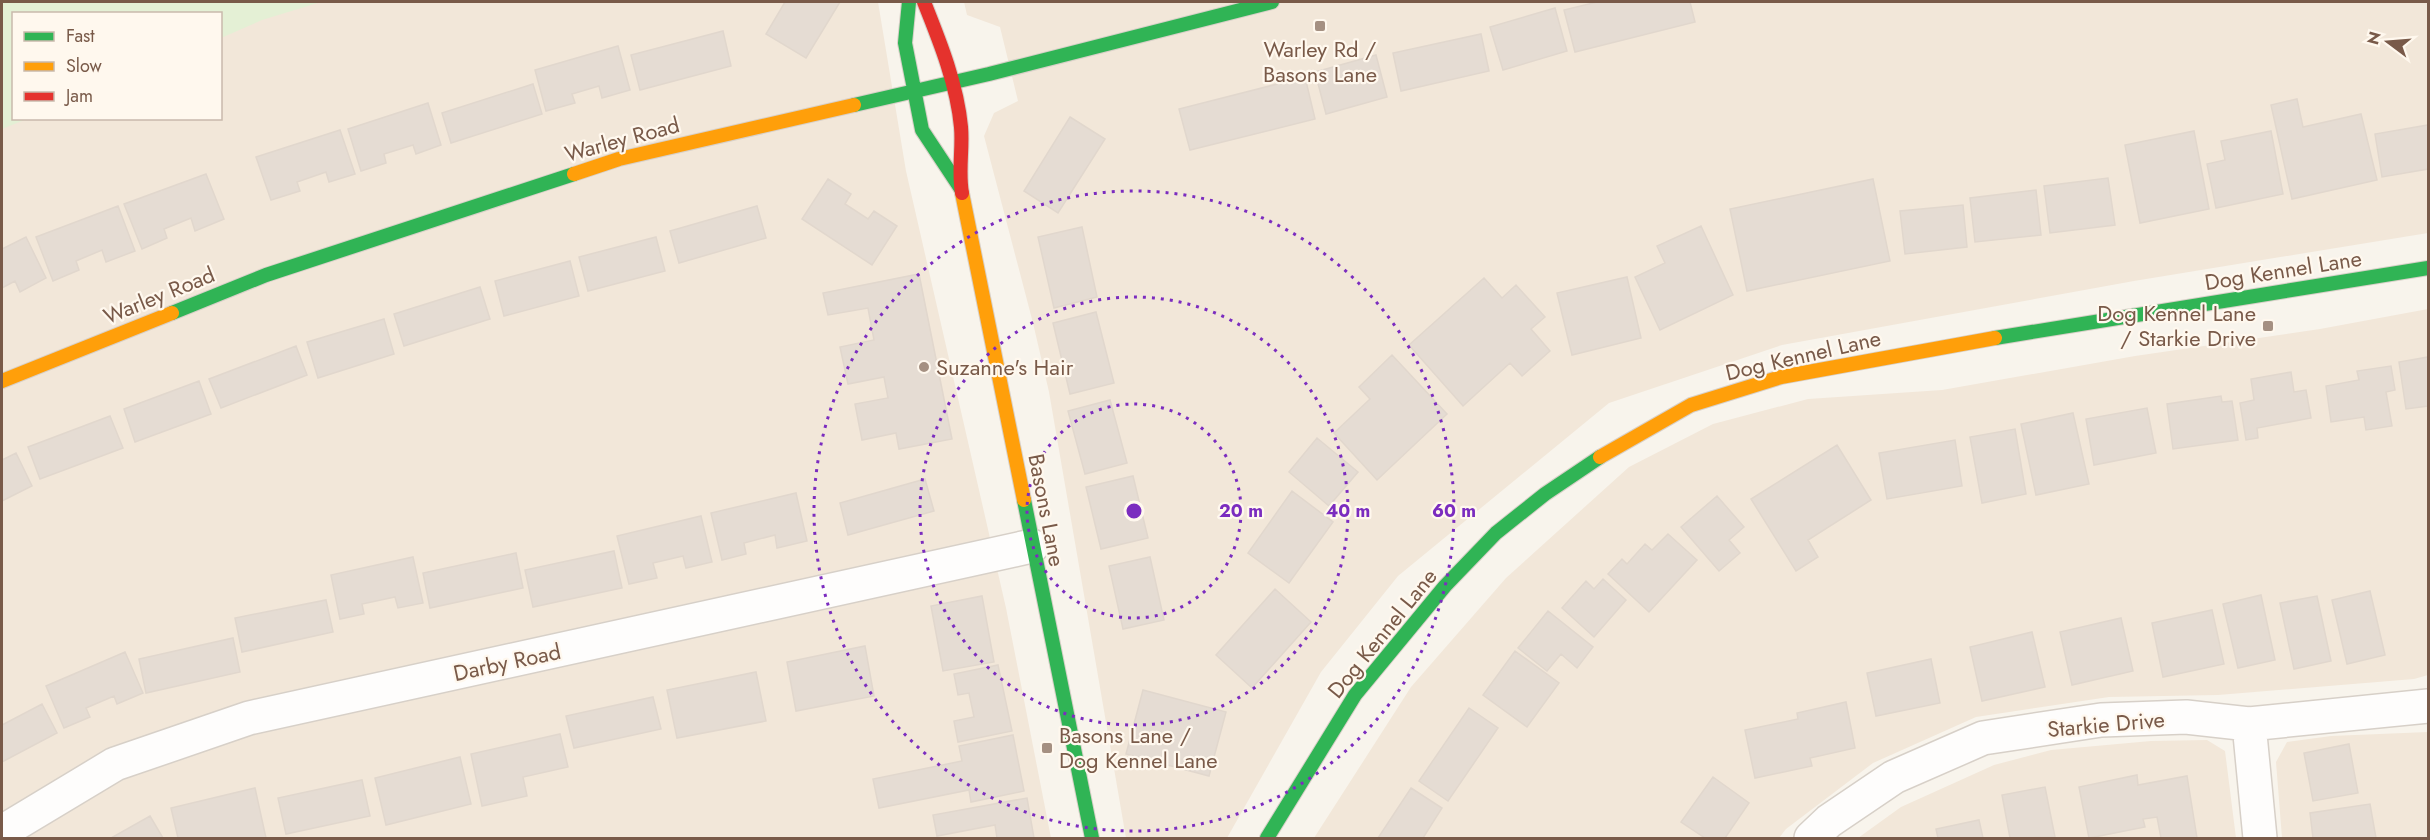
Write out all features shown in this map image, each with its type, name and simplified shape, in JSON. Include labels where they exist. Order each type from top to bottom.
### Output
[{"type":"street","name":"Basons Lane","points":[[909,2],[905,43],[922,130],[961,189]]},
{"type":"street","name":"Basons Lane","points":[[924,2],[952,82],[960,122],[961,189],[1092,838]]},
{"type":"street","name":"Warley Road","points":[[2,381],[266,275],[619,159],[952,82],[1272,2]]},
{"type":"street","name":"Dog Kennel Lane","points":[[1267,838],[1355,695],[1445,585],[1497,533],[1545,494],[1617,446],[1691,405],[1781,377],[1917,351],[2428,268]]},
{"type":"street","name":"Darby Road","points":[[2,832],[115,764],[249,718],[1032,546]]},
{"type":"street","name":"Starkie Drive","points":[[1811,838],[1829,821],[1894,777],[1983,738],[2101,720],[2186,717],[2250,724],[2428,706]]},
{"type":"street","points":[[2250,724],[2260,838]]},
{"type":"shaded area","points":[[2,2],[878,2],[906,171],[1006,608],[1051,838],[2,838]]},
{"type":"shaded area","points":[[964,2],[2428,2],[2428,233],[2134,281],[1782,345],[1609,403],[1398,576],[1321,672],[1227,838],[1126,838],[1049,392],[984,136],[994,113],[1018,101],[1000,27],[967,15]]},
{"type":"shaded area","points":[[2428,309],[2428,675],[2414,679],[2218,695],[2109,697],[1976,717],[1873,763],[1786,829],[1779,838],[1314,838],[1411,687],[1506,578],[1629,467],[1713,424],[1808,399],[1942,390],[2135,356],[2320,329]]},
{"type":"shaded area","points":[[2428,732],[2428,838],[2282,838],[2276,762],[2287,742],[2331,736]]},
{"type":"shaded area","points":[[2207,740],[2225,751],[2236,838],[1858,838],[1901,807],[1994,765],[2051,750],[2151,741]]},
{"type":"green space","points":[[2,2],[321,2],[262,20],[222,38],[222,12],[12,12],[12,120],[24,120],[2,129]]},
{"type":"building","points":[[785,2],[840,2],[806,58],[766,34]]},
{"type":"building","points":[[1597,2],[1690,2],[1695,22],[1575,52],[1564,10]]},
{"type":"building","points":[[1555,8],[1567,51],[1503,70],[1490,27]]},
{"type":"building","points":[[723,31],[731,66],[640,90],[631,55]]},
{"type":"building","points":[[1481,34],[1489,71],[1401,91],[1393,53]]},
{"type":"building","points":[[618,46],[630,90],[602,98],[599,86],[572,94],[575,103],[546,111],[535,70]]},
{"type":"building","points":[[1376,55],[1387,97],[1326,114],[1315,72]]},
{"type":"building","points":[[1305,77],[1315,119],[1190,150],[1179,109]]},
{"type":"building","points":[[533,84],[542,114],[451,143],[442,113]]},
{"type":"building","points":[[2297,99],[2303,127],[2361,114],[2377,180],[2292,199],[2271,105]]},
{"type":"building","points":[[428,103],[441,145],[416,154],[413,145],[384,154],[386,163],[361,171],[348,129]]},
{"type":"building","points":[[1070,117],[1105,139],[1058,213],[1024,191]]},
{"type":"building","points":[[2428,125],[2428,169],[2382,177],[2375,134]]},
{"type":"building","points":[[340,130],[355,174],[329,182],[326,172],[297,182],[300,191],[271,200],[256,157]]},
{"type":"building","points":[[2194,131],[2209,209],[2140,223],[2125,145]]},
{"type":"building","points":[[2271,131],[2283,194],[2216,208],[2207,164],[2225,160],[2221,141]]},
{"type":"building","points":[[206,174],[224,219],[195,231],[191,218],[164,229],[167,238],[142,249],[124,204]]},
{"type":"building","points":[[2108,178],[2115,225],[2050,233],[2044,186]]},
{"type":"building","points":[[828,179],[851,194],[845,204],[868,219],[874,211],[897,226],[872,265],[802,219]]},
{"type":"building","points":[[1873,179],[1890,261],[1747,291],[1730,209]]},
{"type":"building","points":[[2036,190],[2041,235],[1975,242],[1970,198]]},
{"type":"building","points":[[1963,205],[1967,247],[1905,254],[1900,211]]},
{"type":"building","points":[[118,206],[135,251],[106,262],[102,250],[76,261],[79,270],[53,281],[36,237]]},
{"type":"building","points":[[757,206],[766,238],[679,263],[670,231]]},
{"type":"building","points":[[1701,226],[1733,295],[1660,330],[1635,277],[1665,263],[1657,246]]},
{"type":"building","points":[[1082,227],[1097,297],[1054,308],[1038,237]]},
{"type":"building","points":[[26,237],[46,278],[20,292],[15,281],[2,288],[2,249]]},
{"type":"building","points":[[656,237],[665,271],[588,291],[579,257]]},
{"type":"building","points":[[570,261],[579,296],[504,316],[495,281]]},
{"type":"building","points":[[919,274],[952,439],[899,449],[896,433],[862,440],[855,404],[888,398],[884,377],[848,384],[840,347],[874,340],[868,308],[828,315],[823,293]]},
{"type":"building","points":[[1627,277],[1641,338],[1572,355],[1557,293]]},
{"type":"building","points":[[1484,278],[1502,298],[1516,285],[1545,317],[1531,329],[1550,351],[1522,376],[1510,363],[1463,406],[1409,345]]},
{"type":"building","points":[[480,287],[490,319],[404,346],[394,314]]},
{"type":"building","points":[[1096,312],[1114,383],[1070,394],[1053,323]]},
{"type":"building","points":[[384,319],[394,354],[318,378],[307,342]]},
{"type":"building","points":[[296,346],[307,375],[221,408],[209,379]]},
{"type":"building","points":[[1392,355],[1447,414],[1377,480],[1334,433],[1370,399],[1359,387]]},
{"type":"building","points":[[2428,357],[2428,406],[2406,409],[2399,362]]},
{"type":"building","points":[[2391,366],[2395,390],[2386,392],[2392,426],[2366,430],[2364,417],[2331,422],[2326,386],[2359,380],[2357,371]]},
{"type":"building","points":[[2291,372],[2294,392],[2306,390],[2311,418],[2257,428],[2258,438],[2246,440],[2240,403],[2254,400],[2251,379]]},
{"type":"building","points":[[199,381],[211,414],[135,442],[124,409]]},
{"type":"building","points":[[2221,396],[2222,402],[2232,401],[2238,440],[2173,449],[2167,404]]},
{"type":"building","points":[[1110,400],[1127,463],[1085,474],[1068,411]]},
{"type":"building","points":[[2147,408],[2156,453],[2094,465],[2086,419]]},
{"type":"building","points":[[2073,413],[2089,484],[2036,495],[2021,424]]},
{"type":"building","points":[[110,416],[123,448],[40,479],[28,447]]},
{"type":"building","points":[[2015,429],[2026,494],[1982,503],[1970,437]]},
{"type":"building","points":[[1317,438],[1358,472],[1329,506],[1289,472]]},
{"type":"building","points":[[1955,440],[1962,486],[1887,499],[1879,453]]},
{"type":"building","points":[[1837,445],[1871,500],[1808,540],[1818,557],[1796,571],[1751,499]]},
{"type":"building","points":[[16,453],[32,486],[2,501],[2,460]]},
{"type":"building","points":[[1133,476],[1148,538],[1101,549],[1086,487]]},
{"type":"building","points":[[925,479],[934,511],[848,535],[840,503]]},
{"type":"building","points":[[1292,491],[1333,522],[1289,583],[1248,553]]},
{"type":"building","points":[[796,493],[807,541],[777,548],[775,535],[744,543],[746,554],[722,560],[711,513]]},
{"type":"building","points":[[1717,496],[1744,527],[1729,540],[1740,553],[1719,571],[1681,527]]},
{"type":"building","points":[[701,516],[712,562],[686,568],[683,556],[653,563],[657,578],[629,584],[617,536]]},
{"type":"building","points":[[1668,534],[1697,560],[1649,612],[1608,574],[1622,559],[1627,564],[1645,544],[1652,550]]},
{"type":"building","points":[[614,551],[622,588],[533,607],[525,570]]},
{"type":"building","points":[[516,553],[523,588],[430,608],[423,573]]},
{"type":"building","points":[[413,557],[423,603],[398,608],[395,597],[362,604],[364,614],[340,619],[331,575]]},
{"type":"building","points":[[1150,557],[1164,620],[1123,629],[1109,566]]},
{"type":"building","points":[[1603,579],[1626,600],[1594,637],[1562,608],[1586,581],[1594,589]]},
{"type":"building","points":[[1275,589],[1311,622],[1252,688],[1216,655]]},
{"type":"building","points":[[2370,591],[2385,655],[2347,664],[2332,600]]},
{"type":"building","points":[[2261,595],[2275,660],[2238,668],[2223,604]]},
{"type":"building","points":[[982,596],[994,662],[943,671],[931,606]]},
{"type":"building","points":[[2317,596],[2331,661],[2294,669],[2280,603]]},
{"type":"building","points":[[326,600],[333,632],[242,652],[235,618]]},
{"type":"building","points":[[2212,610],[2224,664],[2163,677],[2152,623]]},
{"type":"building","points":[[1548,611],[1593,647],[1577,668],[1561,654],[1547,671],[1518,648]]},
{"type":"building","points":[[2121,618],[2133,671],[2072,685],[2060,632]]},
{"type":"building","points":[[2032,632],[2045,687],[1982,701],[1970,647]]},
{"type":"building","points":[[233,638],[240,672],[146,693],[139,659]]},
{"type":"building","points":[[865,646],[874,696],[796,711],[787,662]]},
{"type":"building","points":[[1515,651],[1559,683],[1527,727],[1483,695]]},
{"type":"building","points":[[125,652],[143,693],[117,704],[114,696],[86,708],[90,717],[64,728],[46,686]]},
{"type":"building","points":[[1931,659],[1940,703],[1876,716],[1867,673]]},
{"type":"building","points":[[998,665],[1012,731],[958,742],[954,721],[974,717],[969,693],[958,695],[954,674]]},
{"type":"building","points":[[756,672],[766,721],[677,738],[667,690]]},
{"type":"building","points":[[1143,690],[1226,712],[1209,776],[1126,754]]},
{"type":"building","points":[[653,697],[661,729],[574,748],[566,716]]},
{"type":"building","points":[[1846,702],[1855,748],[1810,758],[1812,766],[1755,778],[1745,730],[1798,719],[1797,713]]},
{"type":"building","points":[[42,704],[57,733],[2,762],[2,725]]},
{"type":"building","points":[[1469,708],[1498,728],[1448,801],[1419,781]]},
{"type":"building","points":[[560,734],[568,767],[523,777],[527,796],[482,806],[471,754]]},
{"type":"building","points":[[1013,735],[1024,791],[971,802],[969,790],[879,808],[873,779],[962,761],[959,746]]},
{"type":"building","points":[[2349,744],[2358,793],[2313,801],[2304,753]]},
{"type":"building","points":[[460,757],[471,804],[386,825],[375,778]]},
{"type":"building","points":[[2137,775],[2138,785],[2187,776],[2197,838],[2161,838],[2157,817],[2143,819],[2145,827],[2089,838],[2079,787]]},
{"type":"building","points":[[1713,777],[1749,803],[1725,838],[1705,838],[1681,822]]},
{"type":"building","points":[[362,780],[370,816],[286,834],[278,798]]},
{"type":"building","points":[[2045,787],[2055,837],[2010,838],[2002,795]]},
{"type":"building","points":[[255,788],[266,838],[178,838],[171,808]]},
{"type":"building","points":[[1411,788],[1442,808],[1423,838],[1378,838]]},
{"type":"building","points":[[1027,798],[1034,838],[997,838],[995,825],[937,836],[933,815]]},
{"type":"building","points":[[2370,804],[2376,838],[2313,838],[2310,813]]},
{"type":"building","points":[[150,816],[163,838],[111,838]]},
{"type":"building","points":[[1979,820],[1983,838],[1938,838],[1936,829]]},
{"type":"traffic: fast","points":[[909,2],[905,43],[922,130],[961,189]]},
{"type":"traffic: fast","points":[[854,105],[989,74],[1272,2]]},
{"type":"traffic: fast","points":[[172,313],[266,275],[574,174]]},
{"type":"traffic: fast","points":[[1995,338],[2428,268]]},
{"type":"traffic: fast","points":[[1267,838],[1355,695],[1445,586],[1496,533],[1545,494],[1600,457]]},
{"type":"traffic: fast","points":[[1024,500],[1092,838]]},
{"type":"traffic: slow","points":[[574,174],[619,159],[854,105]]},
{"type":"traffic: slow","points":[[962,193],[1024,500]]},
{"type":"traffic: slow","points":[[2,381],[172,313]]},
{"type":"traffic: slow","points":[[1600,457],[1691,405],[1781,377],[1995,338]]},
{"type":"traffic: jam","points":[[924,2],[942,48],[956,95],[961,127],[962,193]]},
{"type":"place","name":"Warley Rd / Basons Lane","points":[[1320,26]]},
{"type":"place","name":"Dog Kennel Lane / Starkie Drive","points":[[2268,326]]},
{"type":"place","name":"Suzanne's Hair","points":[[924,367]]},
{"type":"place","name":"Basons Lane / Dog Kennel Lane","points":[[1047,748]]}]
